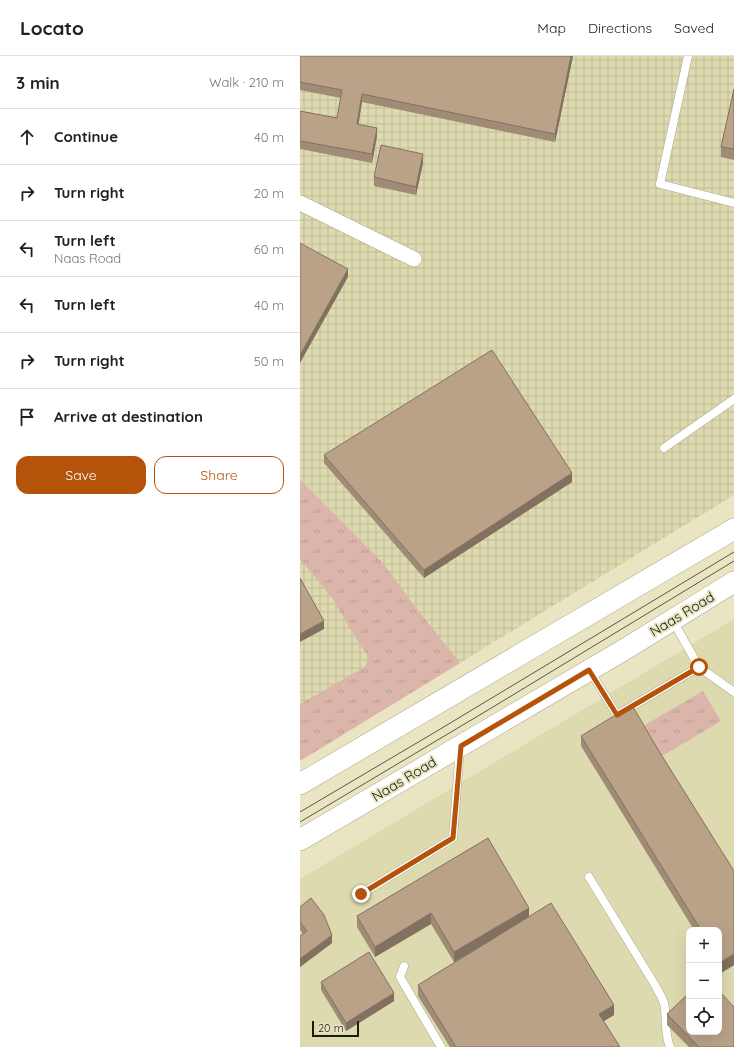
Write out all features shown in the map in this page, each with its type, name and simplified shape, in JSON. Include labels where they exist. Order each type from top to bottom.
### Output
[{"type":"main road","points":[[300,784],[734,529]]},
{"type":"main road","name":"Naas Road","points":[[300,840],[589,670],[734,582]]},
{"type":"street","points":[[300,203],[414,259]]},
{"type":"lane","points":[[688,56],[660,184],[734,203]]},
{"type":"lane","points":[[664,448],[734,399]]},
{"type":"lane","points":[[672,620],[699,667],[734,692]]},
{"type":"lane","points":[[589,670],[617,715],[699,667]]},
{"type":"lane","points":[[361,894],[453,838],[461,746]]},
{"type":"lane","points":[[589,877],[655,985],[663,1001],[666,1018],[667,1040],[670,1047]]},
{"type":"lane","points":[[404,966],[400,977],[441,1047]]},
{"type":"shaded area","points":[[300,56],[734,56],[734,495],[300,759]]},
{"type":"shaded area","points":[[734,619],[734,1047],[300,1047],[300,879]]},
{"type":"green space","points":[[300,480],[382,562],[416,608],[460,663],[300,761],[300,704],[365,667],[369,657],[360,645],[332,598],[300,559]]},
{"type":"green space","points":[[703,691],[721,721],[657,759],[640,728]]},
{"type":"building","points":[[300,56],[571,56],[555,134],[362,94],[357,124],[377,128],[372,154],[300,141],[300,111],[337,118],[342,90],[300,82]]},
{"type":"building","points":[[734,89],[734,149],[721,147]]},
{"type":"building","points":[[381,145],[423,154],[416,187],[374,177]]},
{"type":"building","points":[[300,243],[348,269],[300,355]]},
{"type":"building","points":[[492,350],[572,473],[424,570],[324,455]]},
{"type":"building","points":[[300,578],[324,621],[300,634]]},
{"type":"building","points":[[632,705],[657,748],[734,871],[734,954],[722,961],[722,927],[699,927],[581,736]]},
{"type":"building","points":[[488,838],[529,908],[454,952],[431,913],[375,947],[357,916]]},
{"type":"building","points":[[311,898],[324,915],[332,935],[300,959],[300,936],[307,931],[300,922],[300,907]]},
{"type":"building","points":[[551,903],[614,1005],[599,1014],[620,1047],[456,1047],[418,985]]},
{"type":"building","points":[[369,952],[394,993],[346,1023],[321,982]]},
{"type":"building","points":[[722,994],[734,1007],[734,1047],[699,1047],[687,1035],[722,1035]]},
{"type":"building","points":[[686,996],[686,1034],[667,1014]]},
{"type":"tram line","points":[[300,812],[734,552]]},
{"type":"tram line","points":[[300,822],[734,561]]},
{"type":"route","points":[[361,894],[453,838],[461,746],[589,670],[617,715],[699,667]]}]
